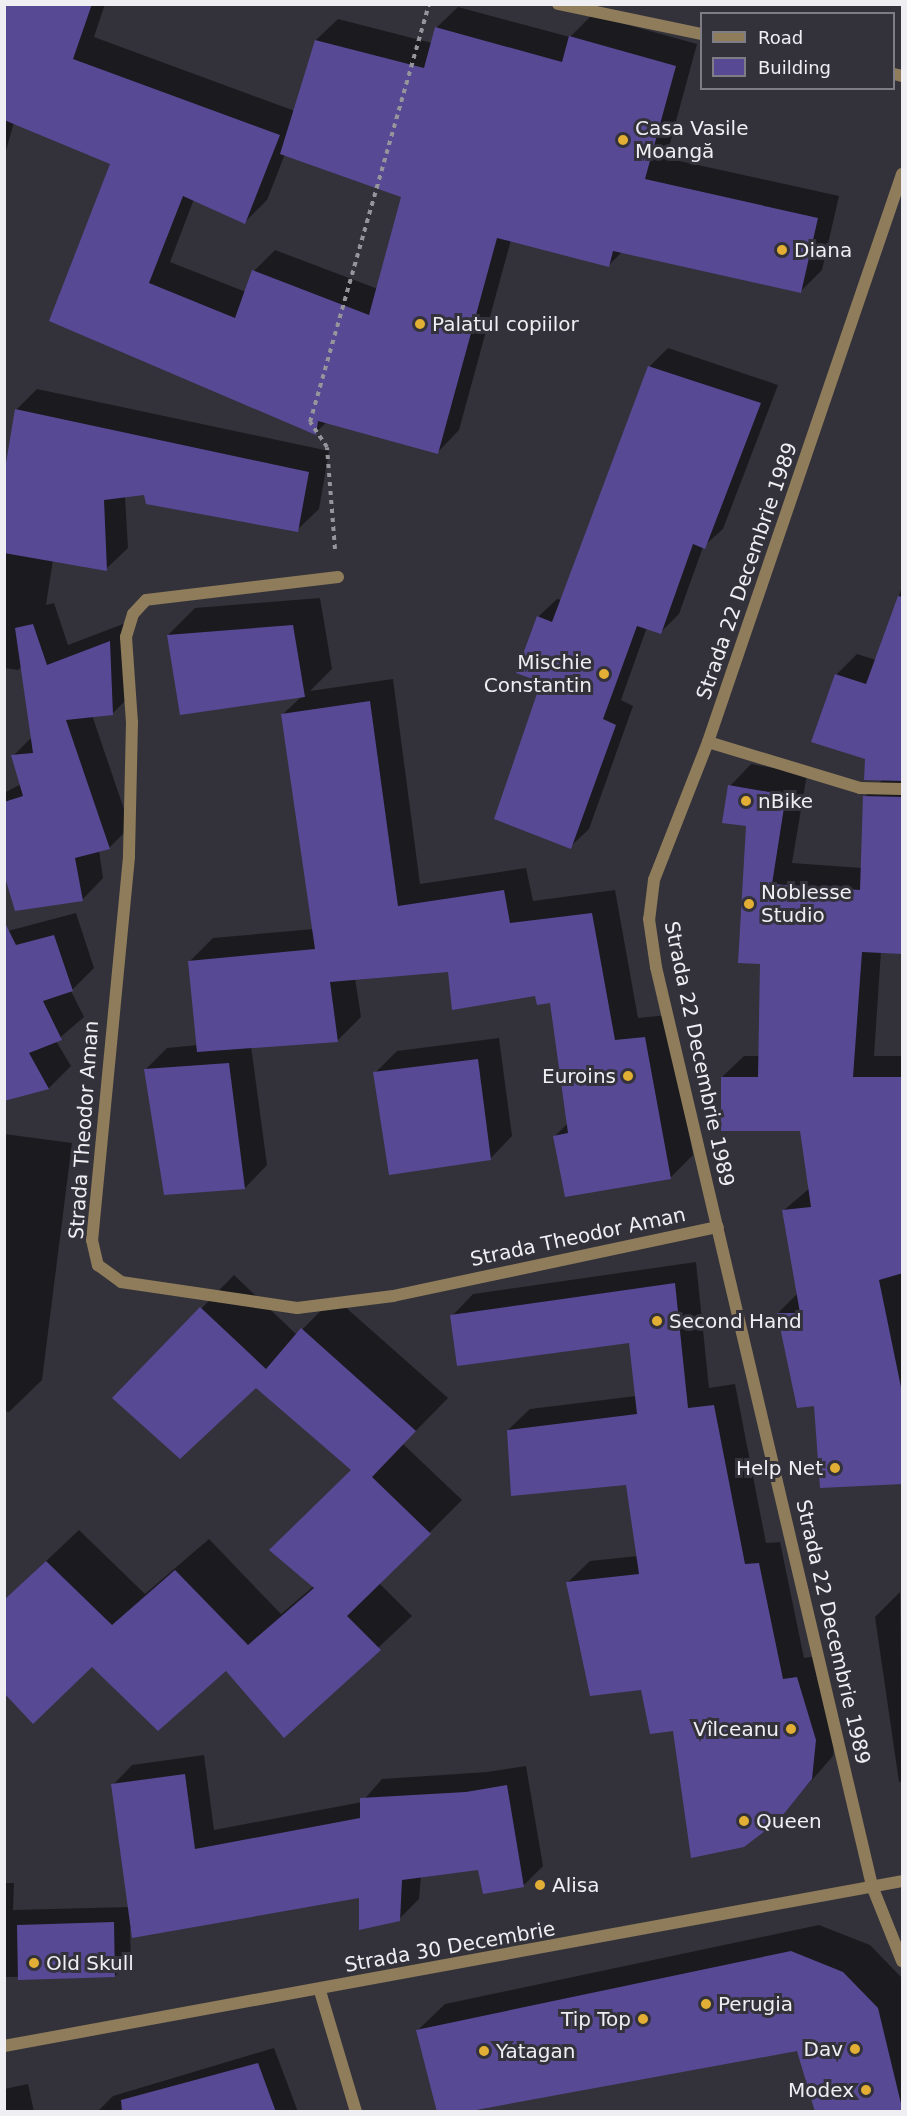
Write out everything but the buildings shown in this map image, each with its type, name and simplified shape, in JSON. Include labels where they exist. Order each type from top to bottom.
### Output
[{"type":"street","points":[[558,4],[700,34]]},
{"type":"street","name":"Strada 22 Decembrie 1989","points":[[903,174],[708,742],[654,880],[649,920],[656,967],[872,1886],[903,1961]]},
{"type":"street","name":"Strada Theodor Aman","points":[[338,577],[146,600],[133,614],[126,637],[132,722],[129,857],[92,1240],[98,1265],[121,1281],[297,1308],[393,1296],[718,1227]]},
{"type":"street","points":[[708,742],[860,788],[903,789]]},
{"type":"street","name":"Strada 30 Decembrie","points":[[4,2046],[320,1991],[903,1881]]},
{"type":"street","points":[[320,1991],[356,2112]]},
{"type":"path","points":[[338,577],[327,447],[310,422],[429,4]]},
{"type":"place","name":"Casa Vasile Moangă","points":[[623,140]]},
{"type":"place","name":"Diana","points":[[782,250]]},
{"type":"place","name":"Palatul copiilor","points":[[420,324]]},
{"type":"place","name":"Mischie Constantin","points":[[604,674]]},
{"type":"place","name":"nBike","points":[[746,801]]},
{"type":"place","name":"Noblesse Studio","points":[[749,904]]},
{"type":"place","name":"Euroins","points":[[628,1076]]},
{"type":"place","name":"Second Hand","points":[[657,1321]]},
{"type":"place","name":"Help Net","points":[[835,1468]]},
{"type":"place","name":"Vîlceanu","points":[[791,1729]]},
{"type":"place","name":"Queen","points":[[744,1821]]},
{"type":"place","name":"Alisa","points":[[540,1885]]},
{"type":"place","name":"Old Skull","points":[[34,1963]]},
{"type":"place","name":"Perugia","points":[[706,2004]]},
{"type":"place","name":"Tip Top","points":[[643,2019]]},
{"type":"place","name":"Dav","points":[[855,2049]]},
{"type":"place","name":"Yatagan","points":[[484,2051]]},
{"type":"place","name":"Modex","points":[[866,2090]]}]
